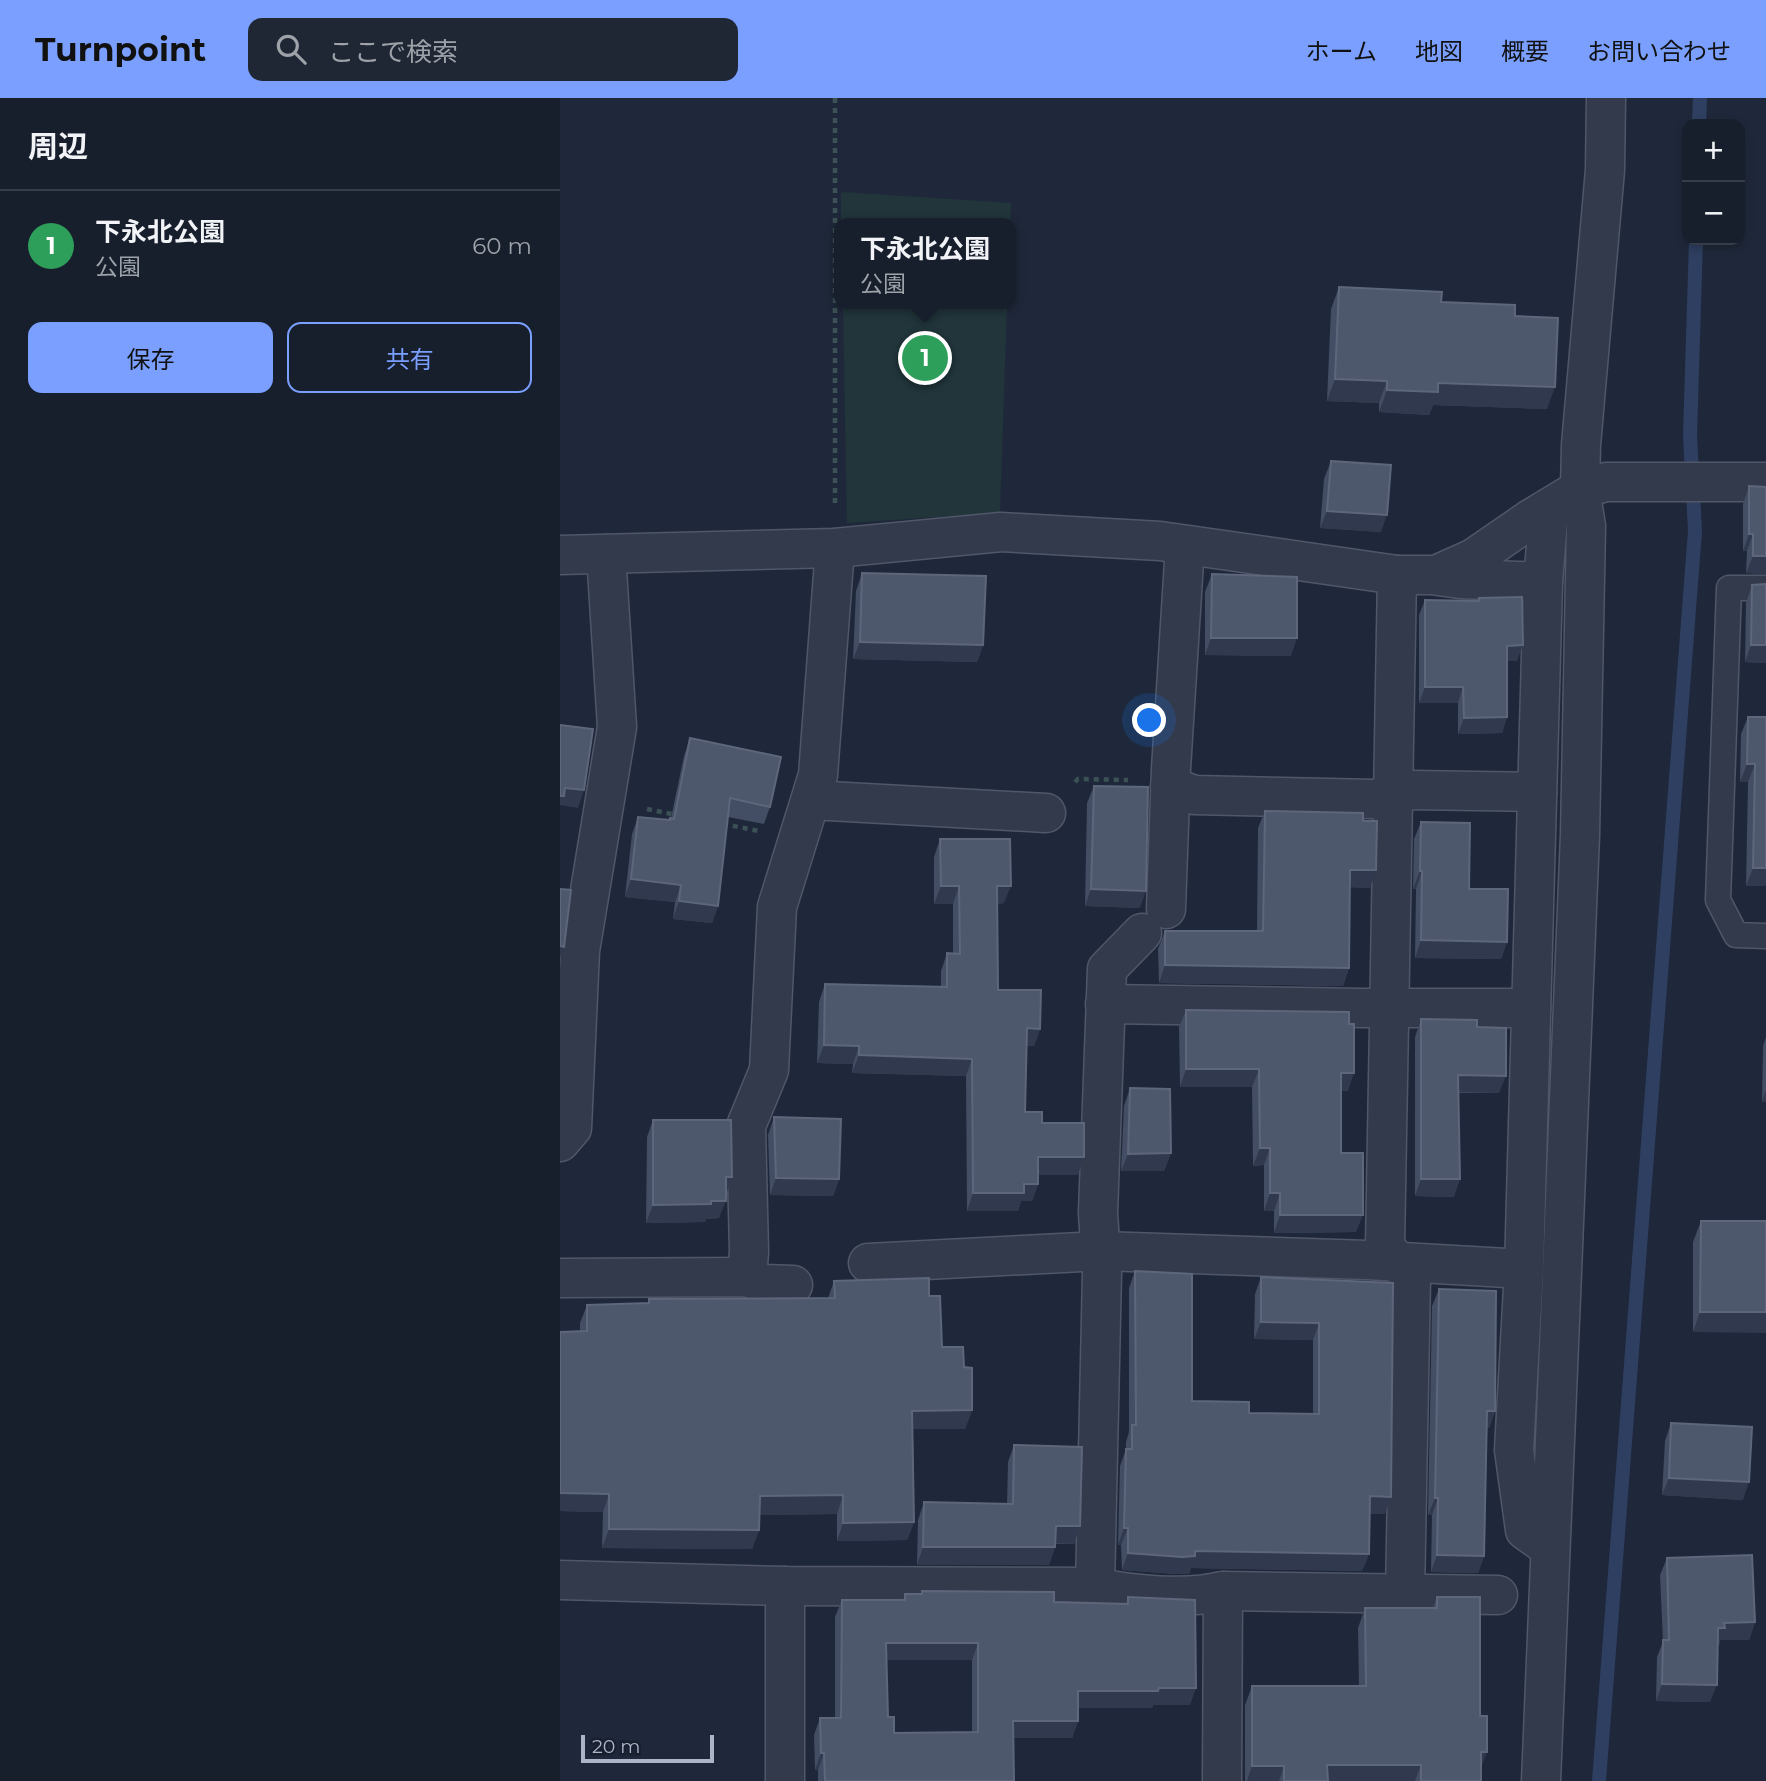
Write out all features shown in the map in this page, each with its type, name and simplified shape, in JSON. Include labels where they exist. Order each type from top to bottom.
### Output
[{"type":"street","points":[[1550,1548],[1524,1530],[1514,1450],[1524,1269],[1543,582],[1581,445],[1605,170],[1606,98]]},
{"type":"street","points":[[1436,575],[1475,558],[1564,499],[1605,482],[1766,482]]},
{"type":"street","points":[[1541,1781],[1580,835],[1586,526],[1564,499]]},
{"type":"street","points":[[560,555],[835,548],[1001,532],[1160,541],[1397,575],[1543,582]]},
{"type":"street","points":[[1095,1587],[1102,1272],[1098,1213],[1107,969],[1154,921],[1170,786],[1185,545]]},
{"type":"street","points":[[747,1278],[749,1252],[746,1126],[769,1070],[777,907],[818,775],[835,548]]},
{"type":"street","points":[[560,1142],[572,1128],[580,951],[617,727],[606,554]]},
{"type":"street","points":[[1397,575],[1384,1247],[1411,1278],[1405,1594]]},
{"type":"street","points":[[1170,786],[1194,795],[1375,799],[1412,790],[1537,792]]},
{"type":"street","points":[[811,800],[1046,813]]},
{"type":"street","points":[[1105,1004],[1531,1008]]},
{"type":"street","points":[[868,1263],[1101,1251],[1524,1269]]},
{"type":"street","points":[[560,1278],[747,1278],[764,1284],[793,1285]]},
{"type":"street","points":[[560,1580],[785,1586],[1095,1587],[1124,1593],[1208,1595],[1223,1591],[1498,1595]]},
{"type":"street","points":[[785,1586],[785,1781]]},
{"type":"street","points":[[1222,1781],[1223,1591]]},
{"type":"lane","points":[[1766,588],[1729,588],[1718,900],[1736,935],[1766,936]]},
{"type":"path","points":[[835,98],[835,218]]},
{"type":"path","points":[[835,309],[835,548]]},
{"type":"path","points":[[1046,813],[1078,779],[1155,781],[1170,786]]},
{"type":"path","points":[[605,802],[687,817]]},
{"type":"path","points":[[715,822],[797,838]]},
{"type":"shaded area","points":[[841,192],[1011,203],[1010,218],[841,218]]},
{"type":"shaded area","points":[[843,309],[1007,309],[1000,513],[847,523]]},
{"type":"building","points":[[1339,287],[1442,292],[1441,302],[1515,305],[1515,316],[1558,318],[1555,387],[1438,383],[1438,392],[1387,390],[1387,381],[1335,379]]},
{"type":"building","points":[[1331,461],[1391,465],[1387,515],[1327,511]]},
{"type":"building","points":[[1749,486],[1766,487],[1766,556],[1753,556],[1753,534],[1749,534]]},
{"type":"building","points":[[862,573],[986,576],[983,645],[860,642]]},
{"type":"building","points":[[1212,574],[1297,577],[1297,638],[1211,638]]},
{"type":"building","points":[[1766,584],[1766,645],[1751,645],[1752,585]]},
{"type":"building","points":[[1522,597],[1523,645],[1507,646],[1507,717],[1464,718],[1463,687],[1425,687],[1425,600],[1479,601],[1479,598]]},
{"type":"building","points":[[1748,717],[1766,717],[1766,868],[1753,868],[1755,764],[1747,764]]},
{"type":"building","points":[[560,725],[593,729],[584,790],[565,788],[564,796],[560,796]]},
{"type":"building","points":[[690,738],[781,757],[770,807],[730,798],[718,906],[679,901],[681,885],[631,879],[638,817],[674,819]]},
{"type":"building","points":[[1094,786],[1148,787],[1146,891],[1091,889]]},
{"type":"building","points":[[1265,811],[1363,813],[1363,821],[1377,821],[1376,870],[1350,870],[1349,968],[1165,965],[1165,931],[1263,931]]},
{"type":"building","points":[[1421,822],[1470,823],[1469,889],[1508,889],[1507,942],[1421,940]]},
{"type":"building","points":[[940,839],[1010,839],[1011,886],[997,886],[998,990],[1041,990],[1040,1029],[1027,1028],[1025,1112],[1042,1112],[1042,1123],[1084,1123],[1084,1157],[1038,1157],[1038,1184],[1024,1184],[1024,1193],[973,1193],[972,1059],[859,1055],[859,1046],[824,1045],[825,984],[947,987],[947,953],[960,954],[959,886],[941,886]]},
{"type":"building","points":[[560,889],[571,890],[564,947],[560,946]]},
{"type":"building","points":[[1186,1010],[1349,1012],[1349,1024],[1354,1024],[1354,1073],[1341,1073],[1341,1153],[1363,1153],[1363,1215],[1280,1215],[1280,1193],[1270,1193],[1270,1148],[1260,1148],[1259,1069],[1186,1069]]},
{"type":"building","points":[[1421,1019],[1477,1020],[1477,1027],[1506,1028],[1506,1076],[1458,1075],[1460,1179],[1421,1179]]},
{"type":"building","points":[[1130,1088],[1170,1089],[1171,1153],[1128,1154]]},
{"type":"building","points":[[774,1117],[841,1119],[839,1179],[776,1178]]},
{"type":"building","points":[[653,1120],[731,1120],[732,1177],[726,1177],[726,1201],[711,1201],[711,1204],[653,1205]]},
{"type":"building","points":[[1701,1221],[1766,1221],[1766,1312],[1700,1312]]},
{"type":"building","points":[[1135,1271],[1192,1274],[1192,1401],[1249,1402],[1249,1413],[1319,1414],[1319,1323],[1261,1322],[1261,1277],[1393,1283],[1391,1497],[1370,1496],[1369,1554],[1195,1551],[1195,1556],[1182,1557],[1128,1553],[1128,1528],[1124,1528],[1126,1449],[1132,1449],[1132,1425],[1136,1425]]},
{"type":"building","points":[[929,1278],[929,1296],[940,1296],[942,1347],[963,1347],[964,1367],[972,1368],[972,1410],[912,1411],[914,1522],[843,1523],[843,1495],[760,1496],[759,1530],[609,1529],[609,1494],[560,1493],[560,1332],[587,1331],[587,1305],[649,1303],[649,1299],[835,1298],[834,1281]]},
{"type":"building","points":[[1439,1289],[1496,1291],[1495,1411],[1487,1411],[1484,1556],[1437,1555],[1438,1498],[1435,1498]]},
{"type":"building","points":[[1671,1423],[1752,1427],[1749,1482],[1669,1478]]},
{"type":"building","points":[[1014,1445],[1082,1447],[1080,1526],[1056,1526],[1055,1547],[923,1547],[924,1502],[1013,1504]]},
{"type":"building","points":[[1752,1555],[1755,1622],[1724,1623],[1725,1628],[1718,1628],[1717,1685],[1662,1684],[1663,1640],[1669,1640],[1667,1558]]},
{"type":"building","points":[[922,1591],[1054,1592],[1054,1602],[1128,1604],[1128,1597],[1195,1600],[1196,1688],[1078,1691],[1078,1721],[1013,1721],[1014,1781],[825,1781],[820,1718],[841,1718],[842,1600],[905,1600],[905,1594],[922,1594]],"holes":[[[886,1643],[978,1643],[978,1732],[894,1733],[894,1717],[888,1717]]]},
{"type":"building","points":[[1437,1597],[1480,1597],[1480,1716],[1487,1716],[1487,1752],[1481,1752],[1481,1781],[1421,1781],[1421,1765],[1327,1765],[1328,1781],[1284,1781],[1284,1766],[1252,1766],[1252,1686],[1366,1686],[1365,1608],[1437,1608]]},
{"type":"waterway","points":[[1699,119],[1700,98]]},
{"type":"waterway","points":[[1599,1781],[1695,531],[1690,436],[1696,245]]},
{"type":"place","name":"下永北公園","points":[[925,358]]}]
